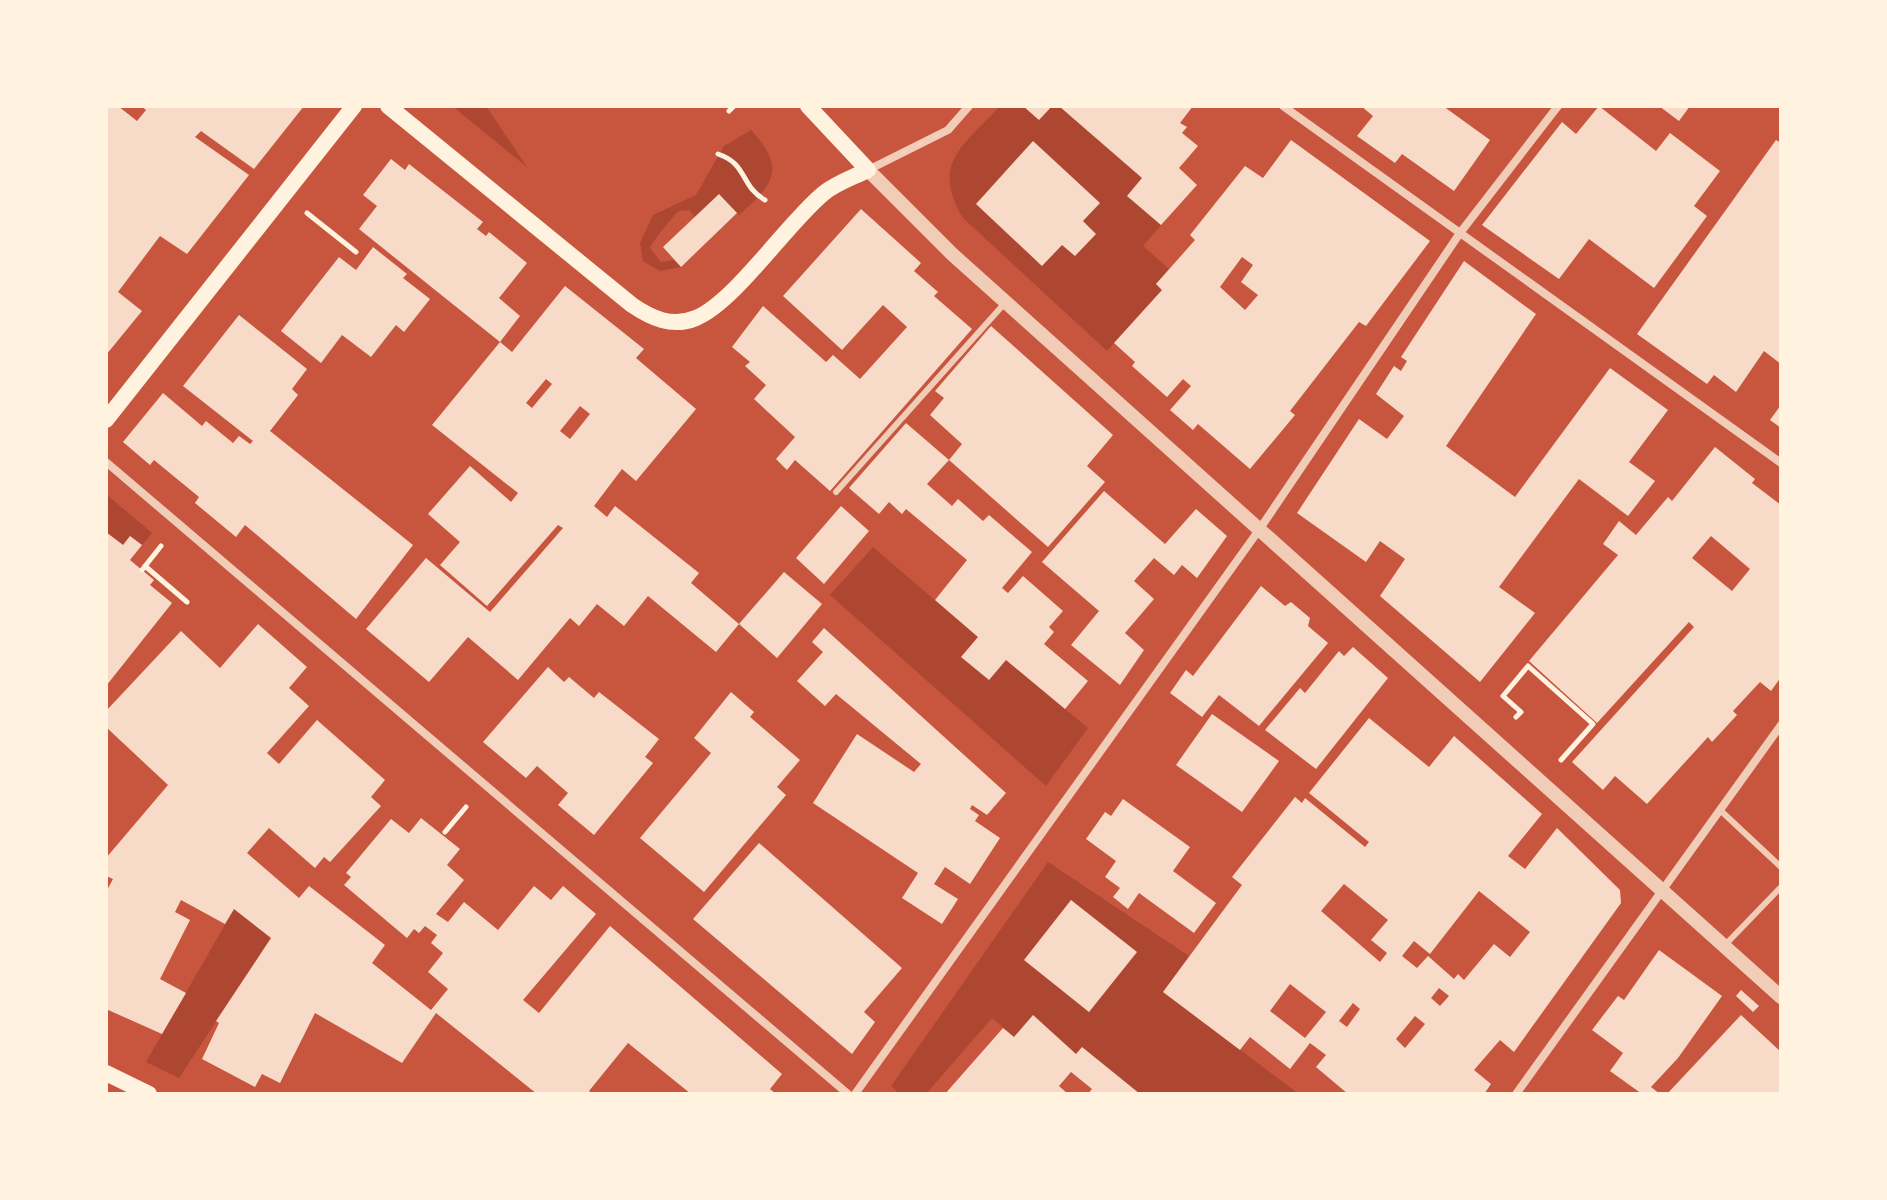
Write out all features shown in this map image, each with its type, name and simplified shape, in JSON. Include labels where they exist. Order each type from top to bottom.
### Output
[{"type":"main road","points":[[106,420],[354,106]]},
{"type":"main road","points":[[388,106],[632,305],[662,321],[680,322],[708,311],[825,191],[868,170],[808,106]]},
{"type":"main road","points":[[106,1073],[149,1094]]},
{"type":"street","points":[[969,106],[948,130],[868,170],[922,227],[1663,887],[1781,997]]},
{"type":"street","points":[[1283,106],[1781,463]]},
{"type":"street","points":[[855,1094],[1259,530],[1460,233],[1558,106]]},
{"type":"street","points":[[106,462],[848,1094]]},
{"type":"street","points":[[1516,1094],[1781,725]]},
{"type":"lane","points":[[836,492],[1005,302]]},
{"type":"lane","points":[[1720,810],[1781,867]]},
{"type":"lane","points":[[1725,945],[1781,887]]},
{"type":"path","points":[[718,154],[737,163],[750,190],[765,200]]},
{"type":"path","points":[[307,213],[356,252]]},
{"type":"path","points":[[166,540],[144,568],[187,602]]},
{"type":"path","points":[[1521,712],[1503,696],[1528,666],[1562,693],[1593,724],[1543,781]]},
{"type":"path","points":[[445,832],[468,804]]},
{"type":"shaded area","points":[[452,106],[486,106],[527,167]]},
{"type":"shaded area","points":[[1000,106],[1023,106],[1039,120],[1052,106],[1059,106],[1142,178],[1127,196],[1161,225],[1143,246],[1169,269],[1156,284],[1162,290],[1107,351],[963,218],[954,199],[950,183],[956,156]]},
{"type":"shaded area","points":[[751,130],[769,156],[772,166],[771,176],[760,195],[739,215],[719,195],[695,217],[689,210],[679,211],[650,248],[661,262],[674,260],[681,267],[660,271],[643,261],[640,243],[653,215],[696,195],[724,146]]},
{"type":"shaded area","points":[[106,494],[152,533],[142,545],[130,536],[123,545],[106,532]]},
{"type":"shaded area","points":[[873,547],[978,637],[962,657],[1006,660],[1088,728],[1046,786],[830,595]]},
{"type":"shaded area","points":[[1048,862],[1189,956],[1163,992],[1295,1091],[1293,1094],[1140,1094],[1083,1048],[1076,1054],[1014,1037],[992,1018],[926,1094],[900,1094],[891,1086]],"holes":[[[1136,952],[1089,1012],[1024,960]]]},
{"type":"shaded area","points":[[234,909],[271,938],[179,1078],[146,1062]]},
{"type":"building","points":[[106,106],[118,106],[137,121],[146,110],[141,106],[304,106],[254,169],[201,131],[195,137],[249,175],[187,254],[160,236],[118,292],[142,311],[106,355]]},
{"type":"building","points":[[1023,106],[1052,106],[1039,120]]},
{"type":"building","points":[[1059,106],[1193,106],[1180,123],[1187,127],[1182,133],[1198,146],[1179,168],[1197,185],[1161,225],[1127,196],[1142,178]]},
{"type":"building","points":[[1361,106],[1443,106],[1490,140],[1454,191],[1402,154],[1395,163],[1357,136],[1373,116]]},
{"type":"building","points":[[1599,106],[1656,151],[1670,133],[1720,171],[1694,206],[1707,216],[1654,288],[1589,239],[1559,279],[1482,225],[1562,122],[1576,134]]},
{"type":"building","points":[[1659,106],[1690,106],[1679,121]]},
{"type":"building","points":[[1291,140],[1430,241],[1366,326],[1359,322],[1290,411],[1295,415],[1250,469],[1198,424],[1193,430],[1170,410],[1191,386],[1183,379],[1167,397],[1132,366],[1135,362],[1114,343],[1162,290],[1156,284],[1195,240],[1190,235],[1245,166],[1263,178]],"holes":[[[1242,257],[1253,265],[1241,282],[1258,295],[1245,310],[1220,287]]]},
{"type":"building","points":[[1776,140],[1781,143],[1781,364],[1764,351],[1736,392],[1714,375],[1707,384],[1637,334]]},
{"type":"building","points":[[1033,141],[1100,203],[1083,221],[1096,234],[1075,256],[1062,245],[1042,266],[976,204]]},
{"type":"building","points":[[391,159],[405,170],[409,164],[483,222],[477,229],[486,236],[489,232],[527,263],[499,298],[520,316],[500,342],[359,229],[377,206],[363,195]]},
{"type":"building","points":[[719,194],[737,213],[681,267],[663,247]]},
{"type":"building","points":[[861,209],[921,263],[914,271],[938,292],[934,296],[972,329],[830,491],[795,460],[787,470],[776,459],[795,437],[754,399],[766,385],[745,366],[750,362],[732,347],[763,306],[826,362],[833,355],[860,379],[907,327],[883,305],[842,350],[783,296]]},
{"type":"building","points":[[373,247],[407,274],[403,278],[430,299],[404,332],[396,325],[371,357],[342,335],[321,363],[281,331],[339,257],[356,270]]},
{"type":"building","points":[[1464,261],[1536,314],[1446,446],[1515,497],[1610,368],[1668,410],[1629,462],[1655,481],[1628,516],[1579,479],[1499,587],[1535,613],[1480,682],[1380,596],[1405,559],[1380,541],[1366,562],[1297,513],[1359,419],[1387,439],[1404,416],[1376,394],[1394,366],[1401,371],[1407,361],[1401,357]]},
{"type":"building","points":[[565,286],[644,349],[636,358],[696,409],[636,481],[622,469],[594,506],[607,517],[615,506],[699,573],[691,583],[739,624],[716,652],[648,596],[624,626],[597,604],[579,626],[570,618],[518,680],[468,637],[429,682],[366,629],[426,558],[490,612],[563,528],[558,525],[487,606],[440,565],[460,542],[428,514],[470,466],[511,502],[518,493],[432,425],[500,342],[512,352]],"holes":[[[546,379],[552,384],[532,408],[526,403]],[[580,406],[590,414],[570,439],[560,431]]]},
{"type":"building","points":[[239,315],[307,369],[292,389],[298,395],[270,431],[413,545],[356,619],[245,525],[236,537],[195,503],[199,497],[154,460],[150,465],[123,442],[163,393],[202,426],[206,421],[233,443],[239,436],[250,444],[253,441],[183,386]]},
{"type":"building","points":[[991,326],[1113,435],[1087,466],[1105,482],[1048,547],[949,460],[962,444],[930,415],[944,398],[935,391]]},
{"type":"building","points":[[1781,405],[1781,428],[1770,420]]},
{"type":"building","points":[[906,423],[949,460],[927,484],[952,506],[958,499],[983,521],[989,515],[1032,552],[1002,588],[1008,593],[1023,576],[1063,611],[1049,627],[1054,632],[1044,644],[1088,681],[1065,709],[1006,660],[989,680],[961,657],[978,637],[935,600],[967,560],[906,509],[902,514],[889,502],[879,514],[849,488]]},
{"type":"building","points":[[1715,447],[1755,479],[1752,483],[1781,505],[1781,677],[1771,691],[1760,682],[1733,711],[1737,715],[1712,742],[1708,737],[1647,804],[1615,776],[1603,790],[1572,762],[1694,627],[1689,622],[1597,723],[1529,661],[1618,555],[1603,544],[1619,521],[1636,535],[1668,497],[1672,501]],"holes":[[[1711,536],[1750,569],[1732,591],[1692,558]]]},
{"type":"building","points":[[1104,491],[1165,544],[1196,509],[1227,536],[1197,578],[1182,565],[1174,575],[1154,558],[1134,581],[1154,599],[1125,633],[1144,650],[1120,685],[1071,645],[1099,611],[1042,562]]},
{"type":"building","points":[[841,506],[869,531],[824,584],[796,558]]},
{"type":"building","points":[[106,532],[123,545],[130,536],[142,545],[130,560],[154,580],[150,585],[172,603],[106,686]]},
{"type":"building","points":[[784,572],[822,604],[777,658],[739,624]]},
{"type":"building","points":[[1261,586],[1285,606],[1291,602],[1310,618],[1308,626],[1328,643],[1259,726],[1219,695],[1202,717],[1170,693],[1186,670],[1193,676]]},
{"type":"building","points":[[258,624],[307,667],[289,688],[309,706],[267,753],[279,764],[317,720],[385,780],[371,797],[381,806],[330,862],[324,857],[315,868],[269,828],[247,853],[299,898],[309,886],[385,945],[372,963],[431,1010],[448,989],[428,972],[443,953],[431,943],[437,935],[425,926],[419,933],[414,929],[407,938],[344,885],[351,877],[346,873],[391,819],[409,833],[421,818],[460,849],[447,865],[464,880],[436,914],[448,922],[464,902],[498,930],[534,886],[551,900],[563,886],[596,914],[523,1000],[539,1013],[610,926],[782,1074],[770,1089],[776,1094],[691,1094],[628,1043],[589,1091],[594,1094],[537,1094],[436,1013],[402,1063],[315,1013],[280,1083],[262,1074],[255,1087],[202,1059],[219,1023],[216,1021],[271,938],[234,909],[225,924],[181,900],[175,912],[190,920],[160,979],[186,993],[162,1034],[106,1009],[106,892],[113,879],[106,876],[106,858],[168,785],[106,727],[106,711],[181,631],[220,668]]},
{"type":"building","points":[[824,628],[1006,793],[987,815],[972,805],[970,809],[979,815],[975,821],[1000,838],[970,884],[945,867],[934,884],[958,899],[942,924],[902,898],[918,873],[813,803],[857,734],[914,772],[921,764],[836,694],[825,706],[797,681],[823,652],[812,642]]},
{"type":"building","points":[[1353,647],[1388,678],[1316,769],[1265,730],[1300,688],[1305,693],[1339,651],[1344,656]]},
{"type":"building","points":[[548,667],[564,682],[569,677],[594,698],[599,692],[659,739],[645,757],[653,763],[594,835],[558,805],[568,793],[537,766],[526,778],[483,742]]},
{"type":"building","points":[[731,692],[754,712],[750,717],[800,760],[777,787],[786,795],[704,892],[640,838],[711,753],[694,738]]},
{"type":"building","points":[[1212,714],[1279,761],[1242,812],[1176,765]]},
{"type":"building","points":[[1369,718],[1429,767],[1454,736],[1542,814],[1508,856],[1525,869],[1557,828],[1620,890],[1621,903],[1514,1052],[1500,1040],[1474,1070],[1491,1084],[1484,1094],[1348,1094],[1316,1067],[1326,1055],[1310,1043],[1290,1069],[1250,1037],[1240,1050],[1163,992],[1242,885],[1232,877],[1295,797],[1302,803],[1305,798],[1365,847],[1369,842],[1309,793]],"holes":[[[1344,884],[1388,920],[1371,940],[1387,953],[1380,962],[1321,911]],[[1479,891],[1530,932],[1510,957],[1494,944],[1464,980],[1458,974],[1454,979],[1428,956],[1417,968],[1402,956],[1414,941],[1430,954]],[[1290,984],[1326,1012],[1305,1038],[1270,1011]],[[1439,988],[1449,996],[1440,1006],[1431,998]],[[1353,1003],[1360,1009],[1347,1027],[1339,1021]],[[1415,1016],[1425,1024],[1405,1048],[1396,1039]]]},
{"type":"building","points":[[1123,799],[1190,847],[1173,871],[1216,903],[1194,933],[1139,893],[1128,909],[1113,897],[1120,888],[1105,877],[1116,861],[1086,839],[1105,812],[1111,816]]},
{"type":"building","points":[[759,843],[902,968],[864,1012],[875,1022],[852,1054],[693,919]]},
{"type":"building","points":[[1071,900],[1137,952],[1089,1012],[1024,960]]},
{"type":"building","points":[[1659,950],[1722,996],[1678,1058],[1651,1087],[1660,1094],[1642,1094],[1610,1071],[1623,1053],[1592,1030],[1618,996],[1624,1000]]},
{"type":"building","points":[[1741,990],[1759,1006],[1753,1012],[1736,996]]},
{"type":"building","points":[[1033,1015],[1076,1054],[1082,1047],[1140,1094],[1088,1094],[1092,1089],[1071,1072],[1059,1086],[1068,1094],[945,1094],[1003,1028],[1014,1037]]},
{"type":"building","points":[[1741,1015],[1781,1052],[1781,1094],[1667,1094]]}]
